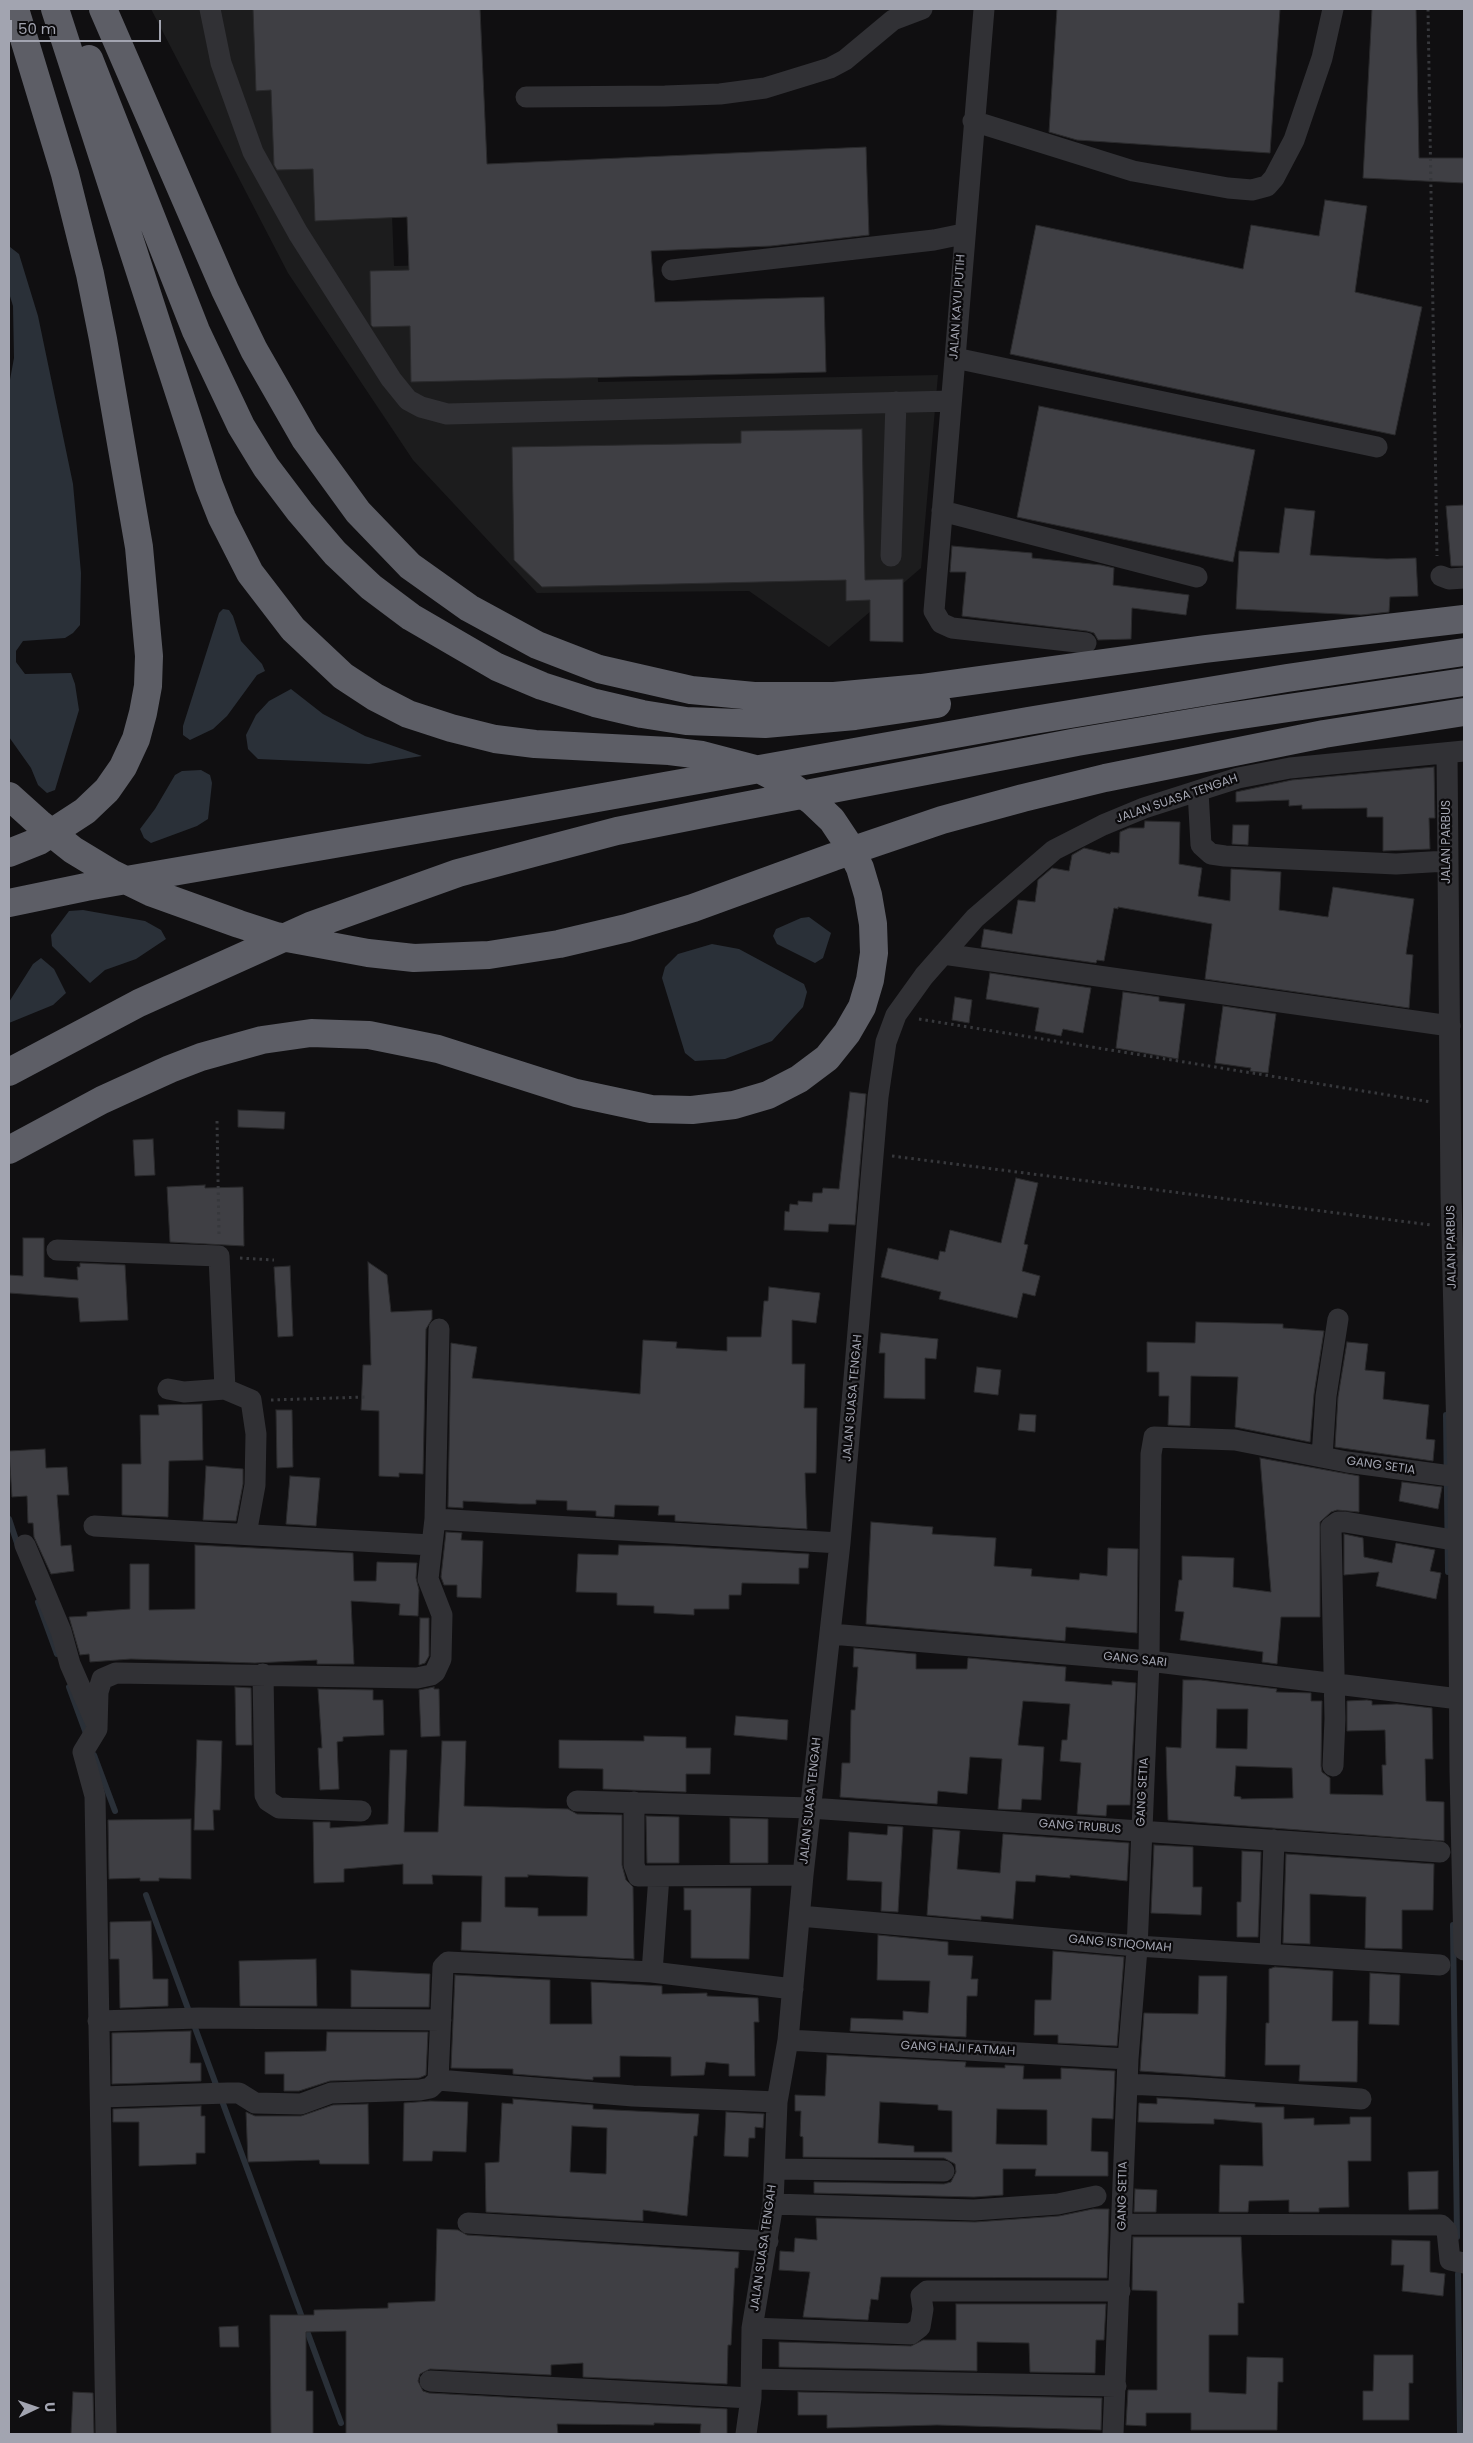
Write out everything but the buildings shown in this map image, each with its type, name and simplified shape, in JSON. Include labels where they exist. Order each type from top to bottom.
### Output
[{"type":"highway","points":[[9,853],[39,841],[85,811],[107,790],[123,767],[136,739],[148,686],[149,656],[139,547],[117,411],[90,274],[65,174],[15,9]]},
{"type":"highway","points":[[9,1150],[137,1082],[201,1057],[262,1040],[311,1032],[369,1035],[438,1048],[576,1093],[651,1109],[692,1110],[734,1105],[768,1095],[799,1079],[826,1058],[847,1034],[862,1007],[870,980],[874,953],[873,924],[868,895],[860,868],[848,844],[832,820],[812,800],[788,784],[763,771],[730,760],[669,750],[563,746],[495,739],[451,728],[408,714],[375,697],[343,676],[292,629],[264,594],[236,546],[209,485],[55,9]]},
{"type":"highway","points":[[69,9],[196,331],[218,381],[266,467],[300,512],[335,552],[371,588],[411,617],[497,667],[577,698],[642,714],[686,721],[765,724],[817,721],[917,708],[1345,633]]},
{"type":"highway","points":[[103,9],[225,290],[254,350],[305,439],[358,512],[410,566],[469,608],[529,641],[599,669],[659,684],[723,694],[788,697],[834,696],[922,688],[1204,649],[1464,619]]},
{"type":"highway","points":[[9,903],[291,850],[528,811],[1038,719],[1287,678],[1464,652]]},
{"type":"highway","points":[[9,1072],[139,1003],[232,959],[310,926],[449,876],[528,854],[626,829],[962,763],[1214,719],[1464,682]]},
{"type":"highway","points":[[9,796],[73,850],[111,873],[150,892],[191,908],[276,936],[324,947],[405,957],[489,955],[550,946],[627,928],[692,908],[833,856],[942,820],[1105,778],[1324,734],[1464,712]]},
{"type":"street","points":[[210,9],[221,62],[253,152],[298,233],[391,379],[408,400],[421,407],[447,414],[951,401]]},
{"type":"street","points":[[526,96],[666,96],[720,94],[764,88],[830,68],[846,60],[893,20],[922,9]]},
{"type":"street","name":"JALAN KAYU PUTIH","points":[[984,9],[963,234],[955,358],[933,606],[938,619],[952,628],[1086,642]]},
{"type":"street","points":[[973,121],[1133,172],[1228,188],[1252,190],[1267,186],[1274,178],[1294,140],[1322,58],[1333,9]]},
{"type":"street","points":[[672,270],[934,240],[963,234]]},
{"type":"street","points":[[955,358],[1377,447]]},
{"type":"street","points":[[891,556],[896,402]]},
{"type":"street","points":[[942,511],[1197,577]]},
{"type":"street","points":[[1441,576],[1449,579],[1464,578]]},
{"type":"street","name":"JALAN SUASA TENGAH","points":[[746,2434],[752,2388],[752,2328],[768,2241],[775,2169],[777,2102],[788,2040],[810,1808],[840,1543],[881,1066],[886,1042],[896,1015],[943,954],[975,918],[1054,850],[1144,808],[1238,778],[1290,768],[1456,752]]},
{"type":"street","name":"JALAN PARBUS","points":[[1456,752],[1447,861],[1456,884],[1450,1026],[1458,1195],[1452,1228],[1459,1356],[1451,1476],[1453,1540],[1451,1698],[1462,1771],[1464,1950]]},
{"type":"street","points":[[1198,792],[1201,845],[1211,854],[1396,864],[1447,861]]},
{"type":"street","points":[[943,954],[1450,1026]]},
{"type":"street","points":[[57,1250],[220,1256],[225,1389]]},
{"type":"street","points":[[1322,1457],[1326,1396],[1338,1319]]},
{"type":"street","points":[[106,2434],[95,1796],[84,1757],[93,1736],[99,1685],[109,1674],[116,1672],[208,1676],[263,1674],[417,1678],[435,1672],[441,1659],[442,1614],[428,1579],[435,1519],[440,1329]]},
{"type":"street","points":[[168,1389],[184,1392],[225,1389],[251,1400],[255,1421],[255,1486],[246,1534]]},
{"type":"street","name":"GANG SETIA","points":[[1113,2434],[1123,2224],[1128,2059],[1137,1946],[1149,1661],[1151,1454],[1154,1437],[1235,1440],[1322,1457],[1451,1476]]},
{"type":"street","points":[[435,1519],[840,1543]]},
{"type":"street","points":[[1333,1766],[1334,1683],[1330,1535],[1334,1523],[1346,1522],[1453,1540]]},
{"type":"street","points":[[94,1526],[431,1545]]},
{"type":"street","points":[[25,1545],[61,1631],[93,1736]]},
{"type":"street","name":"GANG SARI","points":[[831,1634],[1149,1661],[1451,1698]]},
{"type":"street","points":[[263,1674],[264,1796],[279,1808],[361,1811]]},
{"type":"street","name":"GANG TRUBUS","points":[[576,1801],[810,1808],[1440,1852]]},
{"type":"street","points":[[634,1802],[636,1874],[659,1876],[803,1875]]},
{"type":"street","points":[[1270,1954],[1274,1840]]},
{"type":"street","points":[[652,1972],[659,1876]]},
{"type":"street","name":"GANG ISTIQOMAH","points":[[800,1916],[1137,1946],[1440,1965]]},
{"type":"street","points":[[438,2080],[443,1967],[448,1962],[652,1972],[793,1989]]},
{"type":"street","points":[[98,2021],[191,2019],[441,2020]]},
{"type":"street","name":"GANG HAJI FATMAH","points":[[788,2040],[1128,2059]]},
{"type":"street","points":[[101,2097],[239,2094],[255,2103],[301,2104],[331,2093],[425,2090],[438,2080],[633,2096],[777,2102]]},
{"type":"street","points":[[1128,2084],[1361,2099]]},
{"type":"street","points":[[775,2169],[944,2171]]},
{"type":"street","points":[[772,2204],[974,2210],[1058,2204],[1096,2196]]},
{"type":"street","points":[[468,2223],[768,2241]]},
{"type":"street","points":[[1123,2224],[1441,2225],[1447,2231],[1450,2260],[1464,2263]]},
{"type":"street","points":[[752,2328],[911,2334],[920,2327],[923,2309],[921,2296],[927,2291],[1120,2291]]},
{"type":"street","points":[[430,2381],[752,2388],[1116,2386]]},
{"type":"path","points":[[1428,9],[1437,559],[1441,576]]},
{"type":"path","points":[[896,1015],[1455,1116]]},
{"type":"path","points":[[217,1121],[220,1256],[274,1260]]},
{"type":"path","points":[[874,1153],[1452,1228]]},
{"type":"path","points":[[251,1400],[366,1397]]},
{"type":"shaded area","points":[[151,9],[384,9],[394,266],[596,261],[598,382],[938,375],[921,568],[829,647],[749,591],[537,593],[413,460],[288,273]]},
{"type":"shaded area","points":[[10,247],[19,254],[38,316],[73,484],[81,573],[80,625],[65,638],[23,641],[16,651],[16,662],[25,674],[71,673],[75,684],[79,710],[55,790],[47,793],[38,785],[31,768],[9,737],[9,385],[14,358],[13,306],[9,293]]},
{"type":"shaded area","points":[[223,609],[229,610],[233,616],[241,641],[262,664],[265,671],[257,675],[227,716],[213,729],[190,740],[183,735],[183,726],[219,613]]},
{"type":"shaded area","points":[[291,689],[323,714],[365,736],[422,756],[369,764],[258,759],[248,749],[246,735],[256,715],[269,701]]},
{"type":"shaded area","points":[[201,770],[210,775],[212,783],[208,819],[197,826],[151,843],[144,838],[140,829],[155,809],[175,775],[182,771]]},
{"type":"shaded area","points":[[83,910],[145,921],[161,930],[166,939],[136,959],[105,970],[90,983],[52,946],[51,935],[69,911]]},
{"type":"shaded area","points":[[809,917],[831,933],[823,958],[815,963],[777,944],[773,936],[776,929],[801,918]]},
{"type":"shaded area","points":[[712,944],[739,949],[804,984],[807,992],[803,1007],[772,1041],[725,1059],[695,1061],[685,1053],[662,978],[665,967],[678,954]]},
{"type":"shaded area","points":[[41,958],[54,969],[66,993],[53,1005],[9,1023],[9,1002],[33,964]]},
{"type":"waterway","points":[[1446,1415],[1448,1572]]},
{"type":"waterway","points":[[9,1519],[18,1546]]},
{"type":"waterway","points":[[38,1602],[57,1654]]},
{"type":"waterway","points":[[69,1687],[87,1736]]},
{"type":"waterway","points":[[94,1755],[115,1811]]},
{"type":"waterway","points":[[146,1895],[341,2423]]},
{"type":"waterway","points":[[1453,1925],[1457,2237]]},
{"type":"waterway","points":[[1458,2274],[1460,2434]]}]
